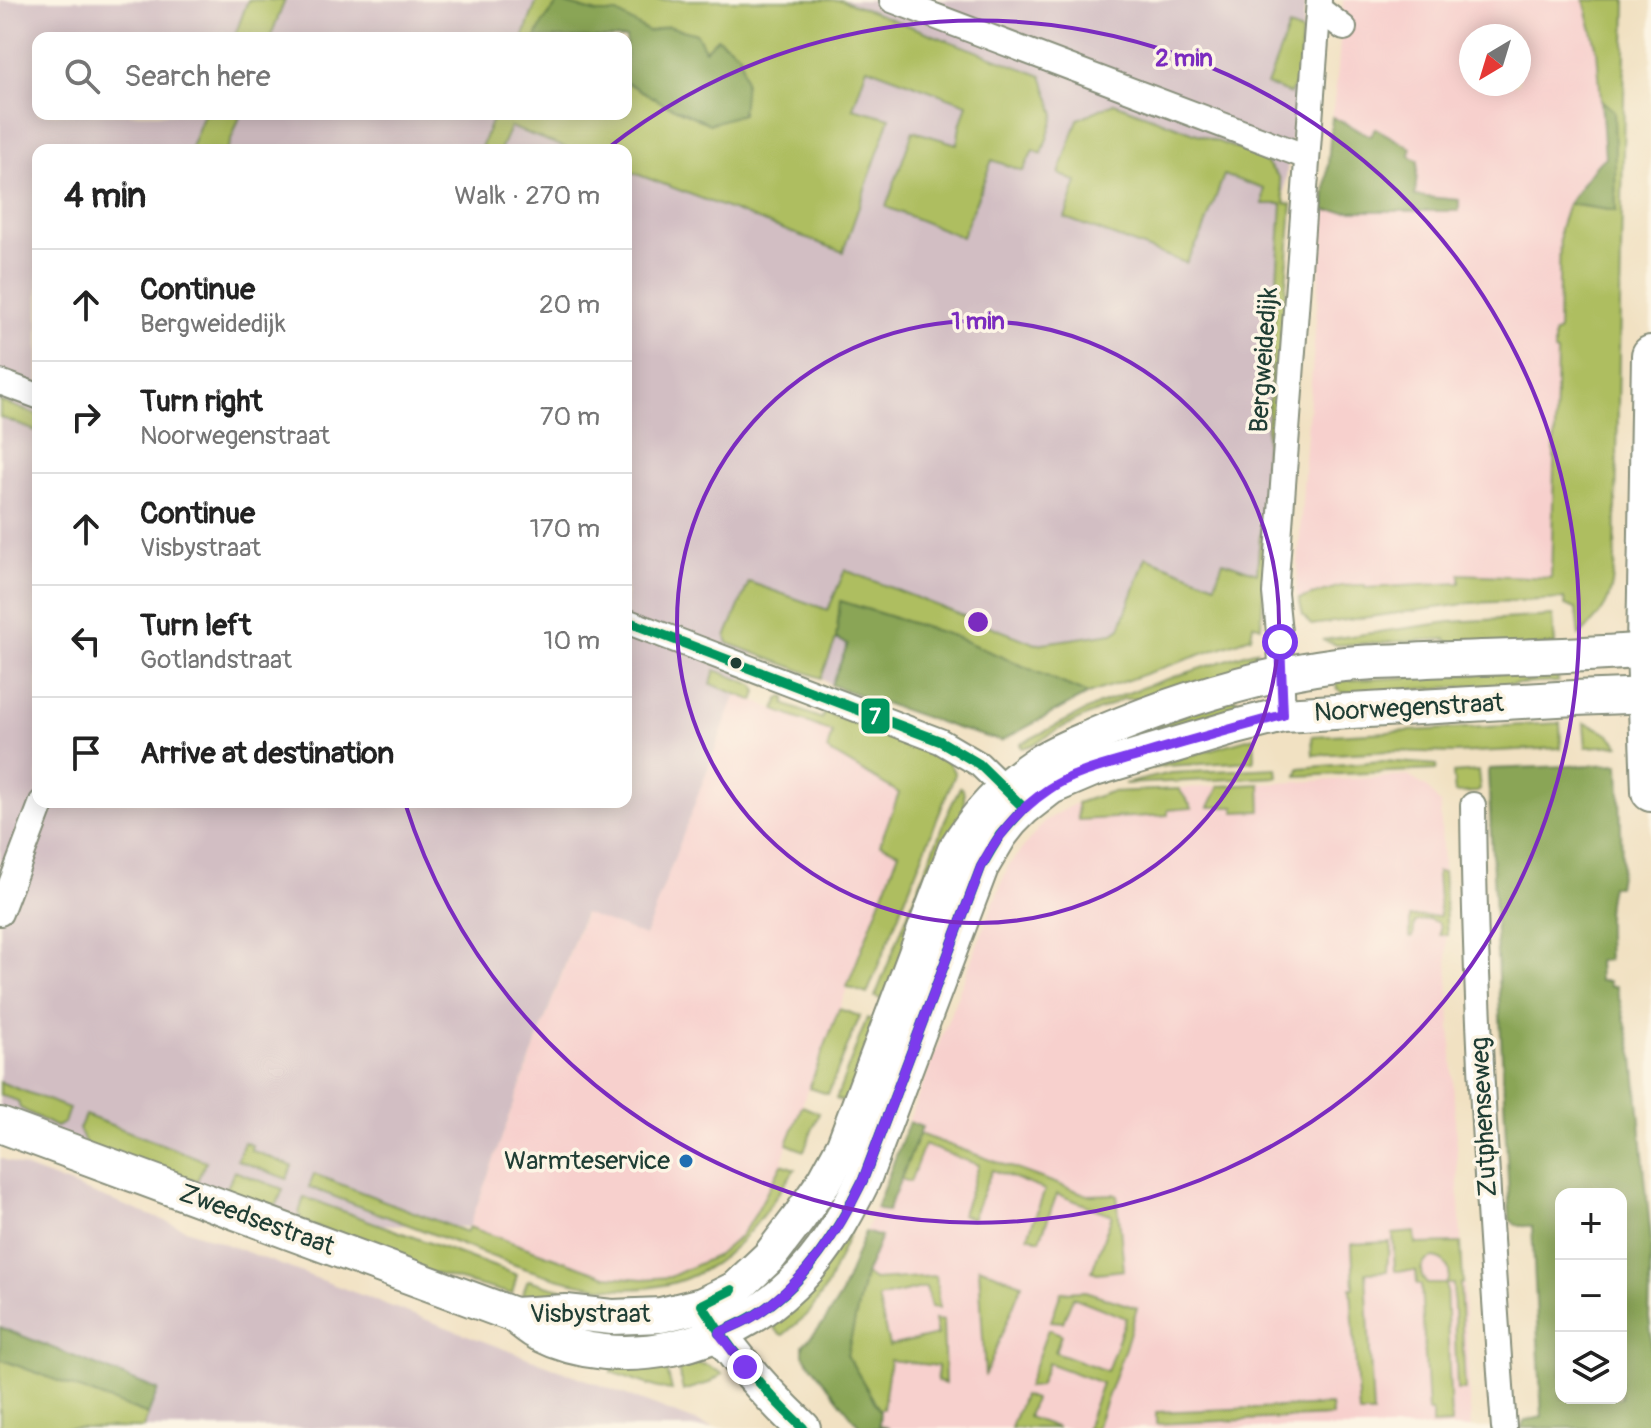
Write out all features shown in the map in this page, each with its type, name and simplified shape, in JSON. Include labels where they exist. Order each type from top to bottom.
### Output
[{"type":"main road","points":[[1651,355],[1648,650],[1651,792]]},
{"type":"street","points":[[892,0],[1307,157]]},
{"type":"street","name":"Bergweidedijk","points":[[1283,715],[1275,593],[1319,4]]},
{"type":"street","name":"Bergweidedijk","points":[[1319,4],[1344,28]]},
{"type":"street","points":[[0,382],[32,394]]},
{"type":"street","points":[[632,623],[940,741],[979,764],[1014,798]]},
{"type":"street","name":"Noorwegenstraat","points":[[1014,798],[1040,761],[1120,725],[1206,694],[1280,675],[1338,665],[1648,650]]},
{"type":"street","name":"Noorwegenstraat","points":[[1014,798],[1091,770],[1283,715],[1649,696]]},
{"type":"street","name":"Visbystraat","points":[[514,1315],[566,1312],[612,1317],[661,1315],[710,1319],[735,1289],[770,1256],[825,1180],[853,1123],[955,850],[975,820],[1014,798]]},
{"type":"street","name":"Zutphenseweg","points":[[1473,805],[1487,1196],[1504,1428]]},
{"type":"street","points":[[0,913],[40,808]]},
{"type":"street","name":"Zweedsestraat","points":[[0,1125],[514,1315]]},
{"type":"street","points":[[710,1319],[745,1367],[803,1428]]},
{"type":"shaded area","points":[[0,0],[1305,0],[1283,203],[1258,573],[1261,627],[1253,624],[1251,637],[1088,694],[1001,741],[831,685],[821,678],[754,654],[645,936],[584,913],[469,1227],[289,1222],[0,1112]]},
{"type":"shaded area","points":[[1343,0],[1586,2],[1597,50],[1605,157],[1595,165],[1584,183],[1564,599],[1472,603],[1311,625],[1303,615],[1296,591]]},
{"type":"shaded area","points":[[736,694],[833,732],[904,771],[900,851],[782,1164],[753,1218],[740,1236],[718,1255],[670,1277],[643,1279],[606,1276],[469,1227],[585,912],[645,936]]},
{"type":"shaded area","points":[[1408,776],[1428,788],[1440,804],[1471,1428],[861,1428],[803,1355],[803,1345],[823,1324],[840,1297],[1008,866],[1045,821],[1074,804],[1110,792]]},
{"type":"shaded area","points":[[0,1158],[215,1240],[714,1428],[0,1428]]},
{"type":"green space","points":[[248,0],[285,0],[272,32],[236,32]]},
{"type":"green space","points":[[537,0],[841,0],[1042,76],[1055,114],[1042,154],[1033,150],[1023,171],[992,160],[962,237],[886,207],[913,131],[957,144],[967,104],[867,67],[853,108],[890,118],[843,252],[632,172],[632,144],[556,144],[510,127],[503,144],[482,144],[492,120],[632,120],[632,85],[709,124],[740,54],[718,38],[705,50],[697,34],[668,26],[649,32],[617,13],[597,13],[559,2],[539,32],[525,32]]},
{"type":"green space","points":[[1584,0],[1626,0],[1615,559],[1607,602],[1597,618],[1579,636],[1576,609],[1565,605],[1564,599],[1472,603],[1311,625],[1303,615],[1299,599],[1341,586],[1365,585],[1365,588],[1460,583],[1460,574],[1551,578],[1557,353],[1554,352],[1554,333],[1558,332],[1560,228],[1568,204],[1615,211],[1614,112],[1601,100],[1597,50]]},
{"type":"green space","points":[[559,2],[597,13],[617,13],[649,32],[668,26],[697,34],[705,50],[717,38],[740,54],[745,81],[742,114],[710,124],[632,85],[632,32],[539,32]]},
{"type":"green space","points":[[1289,27],[1302,32],[1299,72],[1290,94],[1267,85]]},
{"type":"green space","points":[[1601,100],[1614,111],[1616,211],[1568,204],[1605,157]]},
{"type":"green space","points":[[1114,103],[1262,158],[1279,177],[1285,203],[1292,204],[1270,500],[1262,501],[1282,204],[1263,204],[1264,189],[1224,175],[1202,234],[1186,263],[1065,218],[1077,182],[1059,174],[1078,119]]},
{"type":"green space","points":[[1332,117],[1371,136],[1375,128],[1411,148],[1410,156],[1418,161],[1415,196],[1459,200],[1459,211],[1324,211]]},
{"type":"green space","points":[[202,120],[239,120],[229,144],[192,144]]},
{"type":"green space","points":[[0,401],[32,413],[32,430],[0,417]]},
{"type":"green space","points":[[1261,524],[1267,530],[1261,627],[1253,624],[1251,637],[1088,694],[953,636],[841,601],[836,639],[821,678],[728,643],[726,637],[749,582],[828,610],[845,570],[1036,644],[1113,633],[1120,628],[1146,557],[1215,584],[1223,561],[1257,573]]},
{"type":"green space","points":[[840,601],[953,636],[1088,694],[1001,741],[831,685],[848,644],[836,639]]},
{"type":"green space","points":[[1553,616],[1555,645],[1458,651],[1446,639],[1337,645],[1322,640],[1450,622]]},
{"type":"green space","points":[[1257,650],[1238,676],[1168,698],[1123,699],[1032,745],[1022,748],[1020,744],[1099,704]]},
{"type":"green space","points":[[715,670],[754,685],[757,692],[754,701],[711,684]]},
{"type":"green space","points":[[1557,670],[1558,682],[1342,693],[1335,681]]},
{"type":"green space","points":[[786,698],[784,704],[822,719],[824,712],[939,756],[949,763],[955,774],[867,994],[847,987],[899,852],[880,844],[899,793],[827,750],[832,732],[775,710],[778,700]]},
{"type":"green space","points":[[1236,698],[1239,707],[1235,716],[1094,757],[1107,735]]},
{"type":"green space","points":[[1560,723],[1561,748],[1313,755],[1312,736]]},
{"type":"green space","points":[[1584,723],[1604,731],[1619,745],[1586,747]]},
{"type":"green space","points":[[1254,737],[1253,761],[1139,770]]},
{"type":"green space","points":[[1383,761],[1437,765],[1436,770],[1297,776],[1299,768]]},
{"type":"green space","points":[[1619,764],[1622,862],[1618,886],[1611,886],[1609,895],[1608,960],[1598,961],[1599,981],[1609,981],[1609,986],[1616,986],[1634,1057],[1651,1241],[1651,1428],[1521,1428],[1524,1421],[1542,1417],[1532,1226],[1517,1225],[1510,1220],[1489,769]]},
{"type":"green space","points":[[1277,768],[1278,777],[1124,784],[1171,773]]},
{"type":"green space","points":[[1478,771],[1480,790],[1455,793],[1453,773]]},
{"type":"green space","points":[[1260,784],[1261,811],[1235,812],[1234,807],[1209,807],[1219,786]]},
{"type":"green space","points":[[960,787],[965,805],[961,824],[890,1002],[875,997],[950,808]]},
{"type":"green space","points":[[1179,789],[1192,808],[1168,810],[1168,815],[1078,820],[1077,803],[1110,792]]},
{"type":"green space","points":[[1437,872],[1443,872],[1447,935],[1440,935],[1437,922],[1428,919],[1415,922],[1413,937],[1410,937],[1410,917],[1440,916]]},
{"type":"green space","points":[[839,1009],[860,1016],[828,1094],[809,1088]]},
{"type":"green space","points":[[867,1018],[878,1023],[849,1103],[836,1099]]},
{"type":"green space","points":[[0,1082],[69,1108],[64,1123],[56,1127],[20,1108],[18,1101],[0,1095]]},
{"type":"green space","points":[[802,1106],[819,1113],[804,1151],[787,1144]]},
{"type":"green space","points":[[85,1115],[206,1161],[197,1181],[86,1145],[79,1129]]},
{"type":"green space","points":[[909,1122],[922,1127],[887,1212],[876,1208]]},
{"type":"green space","points":[[919,1134],[1088,1195],[1117,1194],[1124,1270],[1092,1271],[1112,1215],[1057,1194],[1040,1240],[1028,1236],[1045,1190],[992,1170],[972,1219],[962,1214],[979,1165],[924,1145],[910,1182],[901,1179]]},
{"type":"green space","points":[[244,1142],[252,1145],[251,1150],[292,1166],[287,1179],[237,1160]]},
{"type":"green space","points":[[782,1164],[795,1169],[754,1226],[731,1251],[702,1271],[672,1283],[640,1288],[608,1288],[543,1274],[309,1187],[314,1174],[466,1232],[469,1227],[606,1276],[643,1279],[670,1277],[718,1255],[740,1236],[753,1218]]},
{"type":"green space","points":[[234,1171],[283,1189],[277,1204],[270,1208],[227,1194]]},
{"type":"green space","points":[[304,1197],[517,1275],[512,1294],[403,1265],[302,1221],[299,1213]]},
{"type":"green space","points":[[852,1227],[827,1286],[809,1313],[783,1335],[779,1333],[770,1322]]},
{"type":"green space","points":[[865,1232],[881,1237],[865,1275],[847,1355],[880,1411],[879,1425],[889,1428],[861,1428],[803,1355],[803,1345],[823,1324],[840,1297]]},
{"type":"green space","points":[[1415,1232],[1416,1244],[1461,1243],[1465,1390],[1457,1390],[1453,1284],[1446,1284],[1451,1424],[1432,1425],[1432,1411],[1428,1411],[1421,1285],[1417,1284],[1416,1271],[1395,1271],[1393,1234]],"holes":[[[1435,1258],[1448,1268],[1448,1280],[1446,1284],[1427,1284],[1422,1276],[1423,1264]]]},
{"type":"green space","points":[[1389,1242],[1387,1271],[1366,1272],[1373,1414],[1359,1414],[1351,1288],[1354,1288],[1352,1244]]},
{"type":"green space","points":[[979,1267],[1022,1284],[985,1376]]},
{"type":"green space","points":[[865,1275],[874,1280],[936,1276],[939,1308],[931,1307],[926,1287],[878,1298],[889,1346],[937,1335],[934,1320],[943,1321],[945,1384],[937,1381],[938,1366],[890,1360],[883,1409],[879,1409],[847,1355]]},
{"type":"green space","points":[[529,1280],[590,1295],[653,1298],[655,1310],[547,1302],[522,1296]]},
{"type":"green space","points":[[1085,1291],[1137,1308],[1096,1428],[1086,1428],[1102,1383],[1048,1363],[1039,1386],[1027,1387],[1048,1329],[1061,1334],[1055,1352],[1107,1371],[1126,1318],[1073,1297],[1063,1322],[1051,1321],[1061,1292]]},
{"type":"green space","points":[[0,1327],[158,1390],[148,1415],[0,1359]]},
{"type":"green space","points":[[0,1359],[148,1415],[143,1428],[0,1428]]},
{"type":"green space","points":[[690,1362],[707,1365],[723,1374],[709,1383],[683,1391],[677,1364]]},
{"type":"green space","points":[[666,1365],[672,1390],[611,1372],[613,1367]]},
{"type":"green space","points":[[1023,1395],[1034,1399],[1028,1417],[1058,1428],[1011,1428]]},
{"type":"green space","points":[[1331,1405],[1332,1416],[1156,1424],[1156,1412]]},
{"type":"transit line","name":"7","points":[[632,623],[940,741],[979,764],[1024,808],[1000,835],[981,867],[863,1180],[842,1219],[818,1256],[772,1304],[719,1333]]},
{"type":"transit line","name":"7","points":[[732,1290],[702,1305],[748,1370],[803,1428]]},
{"type":"place","name":"Warmteservice","points":[[686,1161]]},
{"type":"route","points":[[745,1367],[719,1333],[757,1314],[790,1287],[818,1256],[842,1222],[863,1180],[981,867],[1000,835],[1024,808],[1051,787],[1091,770],[1283,715],[1280,642]]}]
